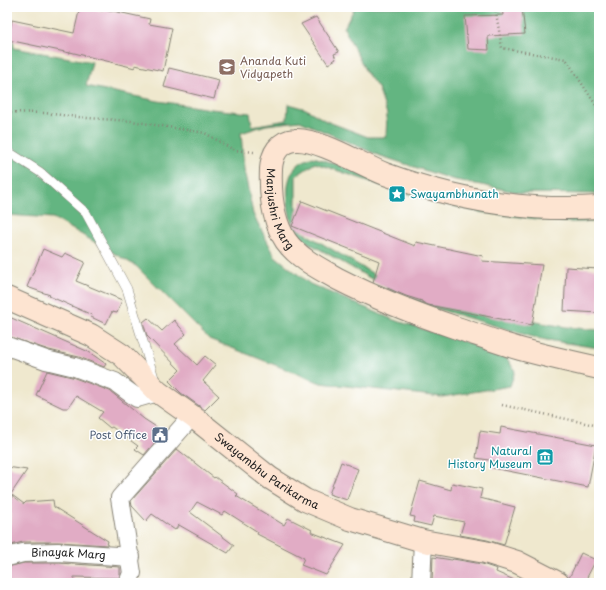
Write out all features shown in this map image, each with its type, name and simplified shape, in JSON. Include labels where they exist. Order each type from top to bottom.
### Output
[{"type":"street","name":"Manjushri Marg","points":[[599,207],[570,209],[499,204],[385,174],[311,141],[294,140],[281,145],[276,150],[272,161],[271,186],[276,221],[286,241],[316,268],[368,295],[415,313],[518,348],[599,368]]},
{"type":"street","name":"Swayambhu Parikarma","points":[[7,298],[91,335],[122,354],[158,392],[192,416],[270,478],[305,500],[350,520],[423,540],[485,552],[517,562],[558,583]]},
{"type":"street","points":[[7,346],[46,360],[75,367],[115,382],[137,398],[158,392]]},
{"type":"street","points":[[128,583],[132,573],[131,557],[120,498],[192,416]]},
{"type":"street","points":[[421,583],[423,540]]},
{"type":"street","name":"Binayak Marg","points":[[7,557],[23,553],[51,552],[131,557]]},
{"type":"lane","points":[[7,151],[40,172],[86,213],[127,289],[158,392]]},
{"type":"path","points":[[494,7],[502,48],[566,59],[599,110]]},
{"type":"path","points":[[7,112],[44,113],[131,121],[205,133],[234,150]]},
{"type":"path","points":[[502,404],[599,426]]},
{"type":"green space","points":[[7,7],[10,7],[14,48],[92,62],[86,86],[158,101],[250,113],[252,126],[287,120],[288,104],[306,109],[326,121],[368,137],[386,137],[387,114],[378,88],[366,72],[344,28],[355,7],[599,7],[599,194],[521,193],[451,179],[378,155],[300,121],[266,125],[241,133],[244,169],[253,214],[275,256],[310,284],[394,320],[504,354],[515,371],[510,386],[442,397],[321,383],[209,339],[136,266],[53,218],[7,215]]},
{"type":"green space","points":[[313,157],[421,192],[599,216],[599,222],[563,222],[478,212],[407,194],[315,163],[296,176],[296,228],[382,279],[488,314],[566,327],[599,330],[599,348],[540,339],[408,300],[295,235],[290,218],[288,198],[290,179],[293,171],[299,164]]},
{"type":"building","points":[[80,7],[103,11],[104,9],[150,19],[149,24],[172,28],[163,71],[135,65],[135,68],[70,52],[8,40],[12,20],[74,33]]},
{"type":"building","points":[[502,7],[522,7],[525,34],[488,36],[489,50],[468,49],[465,16],[503,15]]},
{"type":"building","points":[[316,17],[339,52],[334,54],[336,59],[328,64],[301,24]]},
{"type":"building","points":[[169,68],[219,80],[214,99],[164,87]]},
{"type":"building","points":[[302,201],[415,246],[416,242],[483,256],[482,261],[542,265],[532,325],[428,305],[422,301],[373,282],[379,261],[292,226]]},
{"type":"building","points":[[43,249],[62,257],[65,253],[85,262],[76,281],[122,300],[117,313],[112,312],[106,324],[91,317],[92,315],[49,296],[50,295],[27,287]]},
{"type":"building","points":[[566,267],[599,269],[599,313],[564,311]]},
{"type":"building","points":[[7,316],[89,352],[106,364],[104,367],[79,357],[49,350],[7,336]]},
{"type":"building","points":[[148,318],[162,331],[174,320],[186,334],[175,344],[197,365],[205,356],[216,365],[203,381],[219,396],[205,410],[181,393],[169,381],[180,370],[147,336],[143,322]]},
{"type":"building","points":[[47,371],[72,377],[110,391],[144,419],[164,432],[144,455],[135,449],[138,446],[112,427],[110,428],[98,418],[103,412],[76,396],[68,408],[63,408],[36,395]]},
{"type":"building","name":"Natural History Museum","points":[[501,427],[596,445],[588,487],[493,468],[495,461],[476,458],[480,431],[500,434]]},
{"type":"building","points":[[177,449],[214,478],[215,477],[238,494],[236,496],[284,525],[288,518],[312,530],[311,532],[345,545],[326,575],[301,565],[304,558],[257,534],[258,532],[225,511],[222,515],[197,502],[190,512],[234,545],[228,553],[179,525],[175,530],[152,514],[146,521],[132,506],[131,501]]},
{"type":"building","points":[[341,462],[358,469],[347,500],[329,494]]},
{"type":"building","points":[[7,467],[27,470],[7,500]]},
{"type":"building","points":[[420,481],[451,490],[452,483],[482,489],[480,498],[515,507],[504,545],[460,535],[464,522],[434,516],[431,526],[414,522],[415,517],[410,516]]},
{"type":"building","points":[[12,495],[24,504],[26,502],[53,500],[54,507],[108,541],[107,545],[58,542],[23,542],[7,546],[7,524],[10,524]]},
{"type":"building","points":[[581,553],[596,560],[584,583],[570,583],[569,578]]},
{"type":"building","points":[[433,557],[482,564],[497,569],[496,572],[521,583],[432,583]]},
{"type":"building","points":[[24,563],[58,563],[120,567],[120,575],[119,578],[74,577],[74,583],[7,583],[7,567]]},
{"type":"place","name":"Ananda Kuti Vidyapeth","points":[[227,67]]},
{"type":"place","name":"Swayambhunath","points":[[397,194]]},
{"type":"place","name":"Post Office","points":[[160,435]]},
{"type":"place","name":"Natural History Museum","points":[[545,457]]}]
